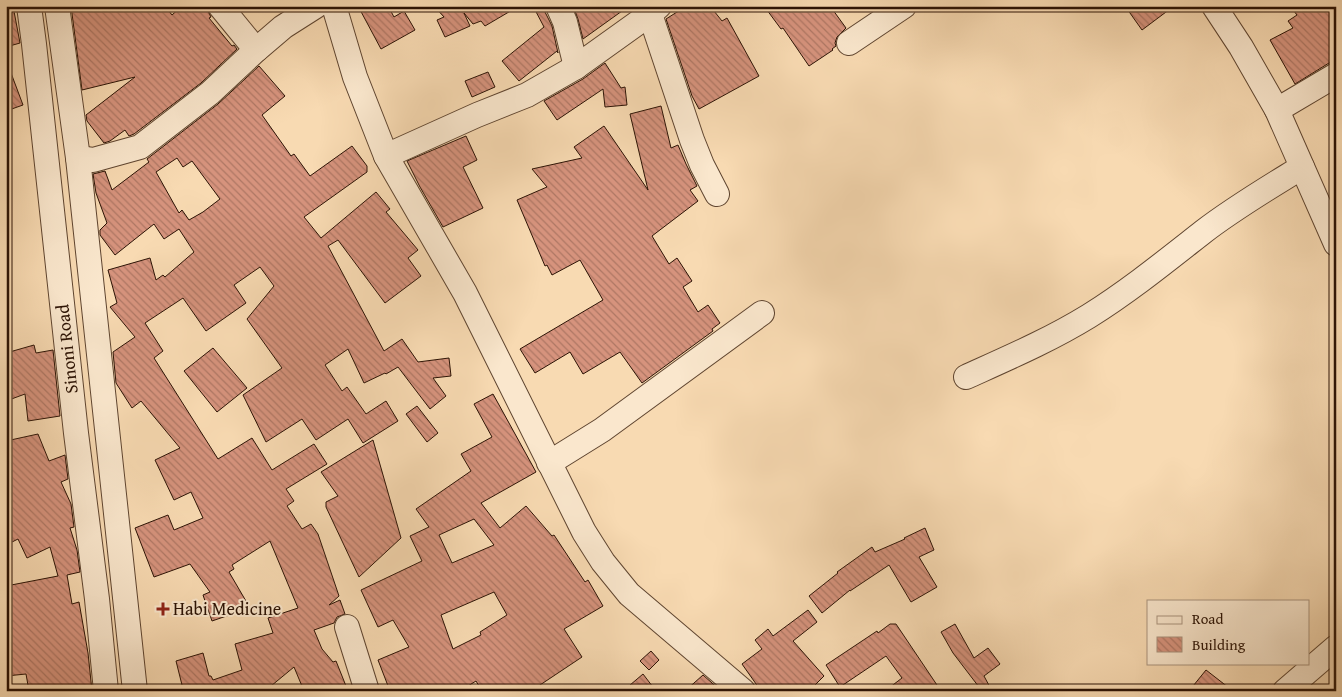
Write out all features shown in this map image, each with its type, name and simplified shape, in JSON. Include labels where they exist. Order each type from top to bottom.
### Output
[{"type":"street","name":"Sinoni Road","points":[[29,6],[106,691]]},
{"type":"street","name":"Sinoni Road","points":[[57,6],[78,158],[135,691]]},
{"type":"street","points":[[220,6],[256,50]]},
{"type":"street","points":[[78,158],[93,160],[140,147],[210,93],[283,27],[316,6]]},
{"type":"street","points":[[334,6],[355,77],[386,156],[465,293],[584,532],[603,562],[629,594],[743,691]]},
{"type":"street","points":[[558,6],[566,22],[576,67]]},
{"type":"street","points":[[849,43],[904,6]]},
{"type":"street","points":[[1214,6],[1241,47],[1277,110],[1336,244]]},
{"type":"street","points":[[386,156],[477,115],[527,96],[576,67],[652,9],[692,140],[717,194]]},
{"type":"street","points":[[1277,110],[1336,75]]},
{"type":"street","points":[[966,377],[1028,349],[1089,316],[1174,256],[1232,211],[1302,168]]},
{"type":"street","points":[[549,463],[602,430],[762,313]]},
{"type":"street","points":[[347,627],[367,691]]},
{"type":"street","points":[[1285,691],[1336,647]]},
{"type":"building","points":[[6,6],[13,6],[20,43],[6,47]]},
{"type":"building","points":[[71,6],[165,6],[172,15],[182,6],[207,6],[211,17],[209,18],[232,46],[234,45],[237,49],[201,83],[134,134],[129,136],[125,130],[104,143],[87,121],[86,115],[135,77],[82,90]]},
{"type":"building","points":[[358,6],[388,6],[394,17],[404,11],[415,30],[381,49]]},
{"type":"building","points":[[434,6],[519,6],[485,26],[481,21],[473,24],[464,13],[470,26],[445,37],[437,20],[444,17]]},
{"type":"building","points":[[533,6],[545,6],[545,12],[552,26],[558,53],[557,51],[519,81],[502,61],[544,27]]},
{"type":"building","points":[[573,6],[629,6],[583,39]]},
{"type":"building","points":[[697,6],[710,6],[722,21],[727,18],[759,76],[699,109],[692,96],[666,19],[677,12]]},
{"type":"building","points":[[764,6],[830,6],[846,28],[837,37],[836,46],[833,50],[809,66],[783,28],[781,29]]},
{"type":"building","points":[[1125,6],[1174,6],[1142,30]]},
{"type":"building","points":[[1290,6],[1336,6],[1336,61],[1329,63],[1295,84],[1270,40],[1293,28],[1288,21],[1297,15]]},
{"type":"building","points":[[605,63],[621,88],[625,87],[627,105],[605,107],[603,89],[557,120],[544,101],[583,79]]},
{"type":"building","points":[[6,65],[8,65],[23,105],[6,111]]},
{"type":"building","points":[[259,66],[285,96],[262,115],[291,156],[294,154],[310,176],[352,146],[367,166],[367,172],[304,217],[321,238],[376,192],[390,209],[386,212],[418,250],[408,258],[421,276],[385,303],[338,240],[328,246],[384,351],[402,339],[418,362],[449,358],[451,376],[433,378],[446,396],[430,409],[398,367],[364,383],[348,349],[325,365],[342,391],[347,387],[366,414],[386,401],[398,421],[363,443],[348,419],[316,440],[302,419],[266,442],[243,395],[282,368],[247,319],[274,286],[260,267],[234,285],[246,303],[206,331],[183,298],[145,323],[163,351],[154,358],[218,459],[252,438],[272,470],[314,444],[327,464],[286,489],[294,501],[287,506],[302,529],[311,524],[318,534],[339,596],[329,605],[340,600],[345,614],[337,617],[334,623],[314,630],[322,649],[333,662],[336,661],[348,691],[304,691],[294,667],[271,686],[273,691],[174,691],[173,688],[182,685],[176,661],[203,653],[209,676],[213,680],[242,670],[235,644],[273,633],[268,618],[298,608],[270,541],[232,565],[234,569],[229,572],[250,608],[239,615],[238,612],[212,621],[203,595],[210,592],[190,564],[154,577],[135,528],[168,515],[174,530],[203,518],[191,492],[174,500],[155,460],[180,448],[141,401],[132,408],[116,383],[113,352],[135,337],[110,307],[117,303],[108,270],[150,258],[156,280],[163,275],[165,277],[194,252],[179,229],[164,239],[154,224],[115,255],[100,235],[100,230],[107,223],[96,193],[93,174],[105,171],[112,190],[149,162],[147,159],[218,104]],"holes":[[[177,158],[183,167],[192,161],[220,199],[189,220],[182,210],[179,213],[156,172]]]},
{"type":"building","points":[[488,72],[495,87],[472,97],[465,81]]},
{"type":"building","points":[[661,106],[671,148],[678,145],[697,186],[690,190],[698,201],[652,236],[669,264],[677,258],[692,281],[683,287],[698,312],[708,305],[720,323],[712,329],[713,331],[642,383],[620,352],[583,374],[570,352],[535,373],[520,349],[603,300],[580,260],[552,275],[547,265],[545,266],[517,200],[547,187],[532,169],[582,158],[574,147],[604,126],[648,190],[630,114]]},
{"type":"building","points":[[466,136],[477,160],[463,167],[483,208],[443,227],[407,161]]},
{"type":"building","points":[[34,345],[36,353],[53,350],[60,416],[28,421],[25,394],[6,401],[6,353]]},
{"type":"building","points":[[213,348],[247,388],[217,412],[184,371]]},
{"type":"building","points":[[493,394],[536,472],[481,503],[500,528],[526,506],[552,536],[554,535],[585,582],[588,580],[603,606],[564,629],[582,657],[531,691],[482,691],[476,681],[460,691],[390,691],[378,660],[409,647],[393,620],[378,627],[361,590],[422,561],[410,536],[429,527],[416,509],[471,471],[461,454],[492,437],[474,404]],"holes":[[[474,519],[494,545],[452,563],[439,535]],[[494,592],[507,615],[480,632],[481,635],[453,649],[441,615]]]},
{"type":"building","points":[[417,406],[438,433],[427,442],[406,414]]},
{"type":"building","points":[[38,434],[49,461],[65,455],[68,479],[61,482],[71,504],[74,527],[70,528],[77,550],[80,572],[67,575],[72,604],[79,602],[88,653],[92,691],[29,691],[26,674],[6,676],[6,586],[58,576],[50,547],[27,558],[18,539],[6,545],[6,441]]},
{"type":"building","points":[[373,440],[401,538],[359,577],[326,507],[326,502],[338,496],[321,472]]},
{"type":"building","points":[[925,528],[934,550],[919,557],[937,587],[911,602],[889,565],[850,590],[822,613],[809,596],[837,572],[872,547],[875,552]]},
{"type":"building","points":[[808,610],[817,622],[793,641],[824,676],[809,691],[761,691],[742,664],[762,649],[755,640],[768,629],[773,636]]},
{"type":"building","points":[[890,624],[896,624],[941,691],[885,691],[902,678],[886,656],[840,687],[826,665]]},
{"type":"building","points":[[955,624],[974,658],[988,648],[1000,664],[984,676],[992,691],[982,691],[953,653],[941,632]]},
{"type":"building","points":[[651,651],[659,660],[649,670],[640,661]]},
{"type":"building","points":[[1206,670],[1233,691],[1189,691]]},
{"type":"building","points":[[643,674],[656,691],[623,691]]},
{"type":"building","points":[[703,675],[721,691],[685,691]]},
{"type":"place","name":"Habi Medicine","points":[[163,609]]}]
